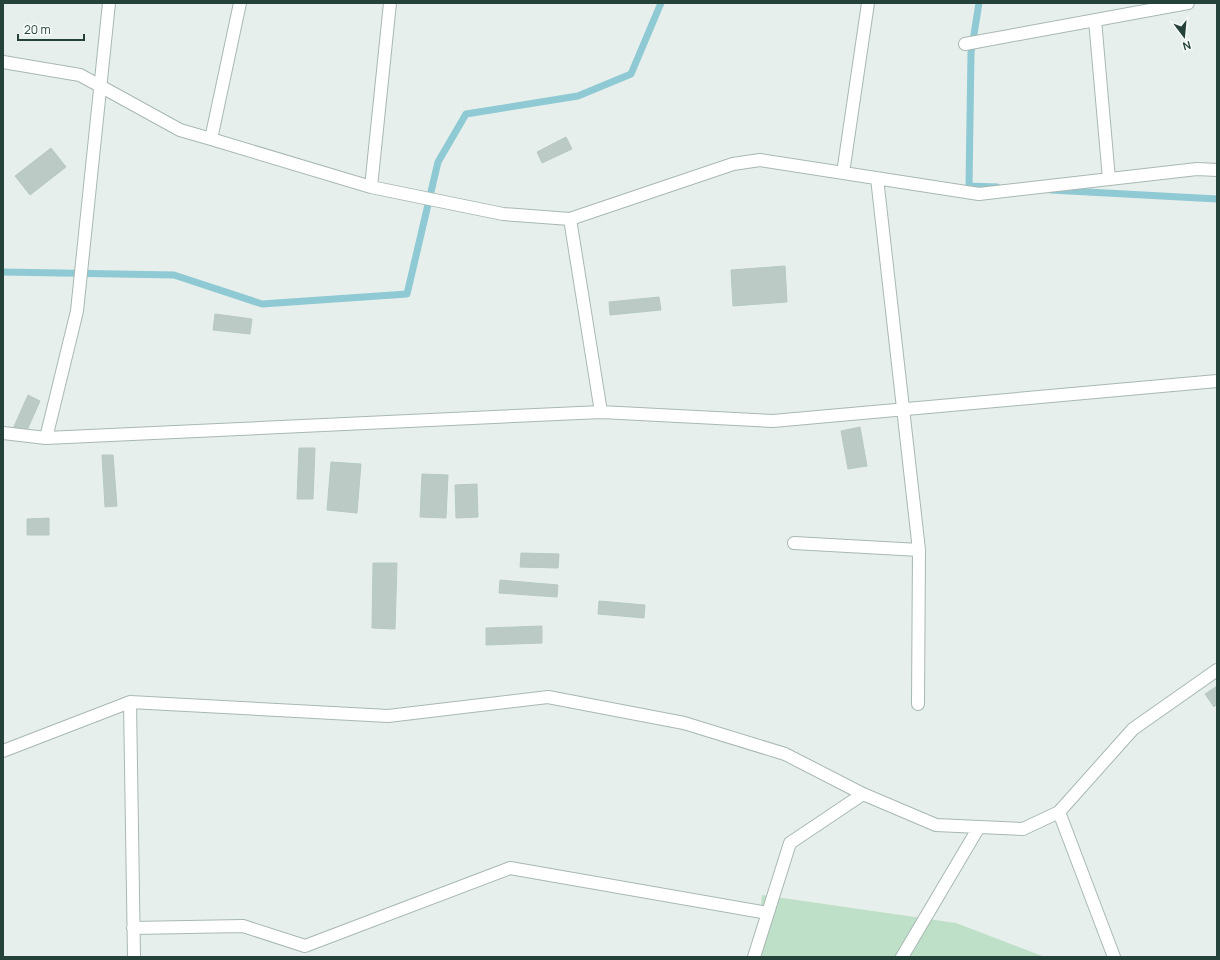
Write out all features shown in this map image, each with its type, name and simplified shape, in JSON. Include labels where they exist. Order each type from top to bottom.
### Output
[{"type":"street","points":[[46,438],[77,311],[109,3]]},
{"type":"street","points":[[211,139],[240,3]]},
{"type":"street","points":[[370,187],[390,3]]},
{"type":"street","points":[[843,173],[868,3]]},
{"type":"street","points":[[965,44],[1188,3]]},
{"type":"street","points":[[1095,20],[1109,179]]},
{"type":"street","points":[[3,62],[80,75],[180,130],[370,187],[503,214],[570,219],[732,164],[760,160],[979,194],[1197,169],[1217,170]]},
{"type":"street","points":[[877,178],[919,550],[918,704]]},
{"type":"street","points":[[570,219],[601,412]]},
{"type":"street","points":[[3,433],[46,438],[601,412],[773,421],[1217,381]]},
{"type":"street","points":[[794,543],[919,550]]},
{"type":"street","points":[[3,751],[130,702],[388,716],[548,697],[684,723],[785,754],[863,794],[936,825],[1023,829],[1059,812],[1133,729],[1217,670]]},
{"type":"street","points":[[130,702],[134,957]]},
{"type":"street","points":[[754,957],[790,843],[863,794]]},
{"type":"street","points":[[1059,812],[1114,957]]},
{"type":"street","points":[[902,957],[979,827]]},
{"type":"street","points":[[133,928],[243,926],[305,946],[510,868],[768,913]]},
{"type":"green space","points":[[762,895],[956,923],[1045,957],[757,957]]},
{"type":"building","points":[[566,137],[572,149],[542,163],[537,152]]},
{"type":"building","points":[[51,148],[66,167],[30,195],[15,176]]},
{"type":"building","points":[[785,266],[787,302],[733,306],[731,270]]},
{"type":"building","points":[[659,297],[661,310],[610,315],[609,302]]},
{"type":"building","points":[[215,314],[252,319],[250,334],[213,330]]},
{"type":"building","points":[[28,395],[40,401],[24,437],[12,431]]},
{"type":"building","points":[[860,427],[867,466],[848,469],[841,431]]},
{"type":"building","points":[[299,448],[315,448],[313,499],[297,499]]},
{"type":"building","points":[[102,455],[113,455],[117,506],[105,507]]},
{"type":"building","points":[[331,462],[361,464],[357,513],[327,510]]},
{"type":"building","points":[[422,474],[448,475],[446,518],[420,517]]},
{"type":"building","points":[[477,484],[478,517],[456,518],[455,485]]},
{"type":"building","points":[[49,518],[49,535],[27,535],[27,519]]},
{"type":"building","points":[[521,553],[559,554],[558,568],[520,567]]},
{"type":"building","points":[[373,563],[397,563],[395,629],[372,628]]},
{"type":"building","points":[[500,580],[558,585],[557,597],[499,593]]},
{"type":"building","points":[[599,601],[645,605],[644,618],[598,614]]},
{"type":"building","points":[[542,626],[542,643],[486,645],[486,628]]},
{"type":"building","points":[[1217,686],[1217,704],[1214,707],[1205,694]]},
{"type":"waterway","points":[[3,272],[174,275],[262,304],[407,294],[438,162],[466,114],[578,96],[631,74],[661,3]]},
{"type":"waterway","points":[[979,3],[971,53],[969,186],[997,187]]},
{"type":"waterway","points":[[1051,190],[1217,199]]}]
